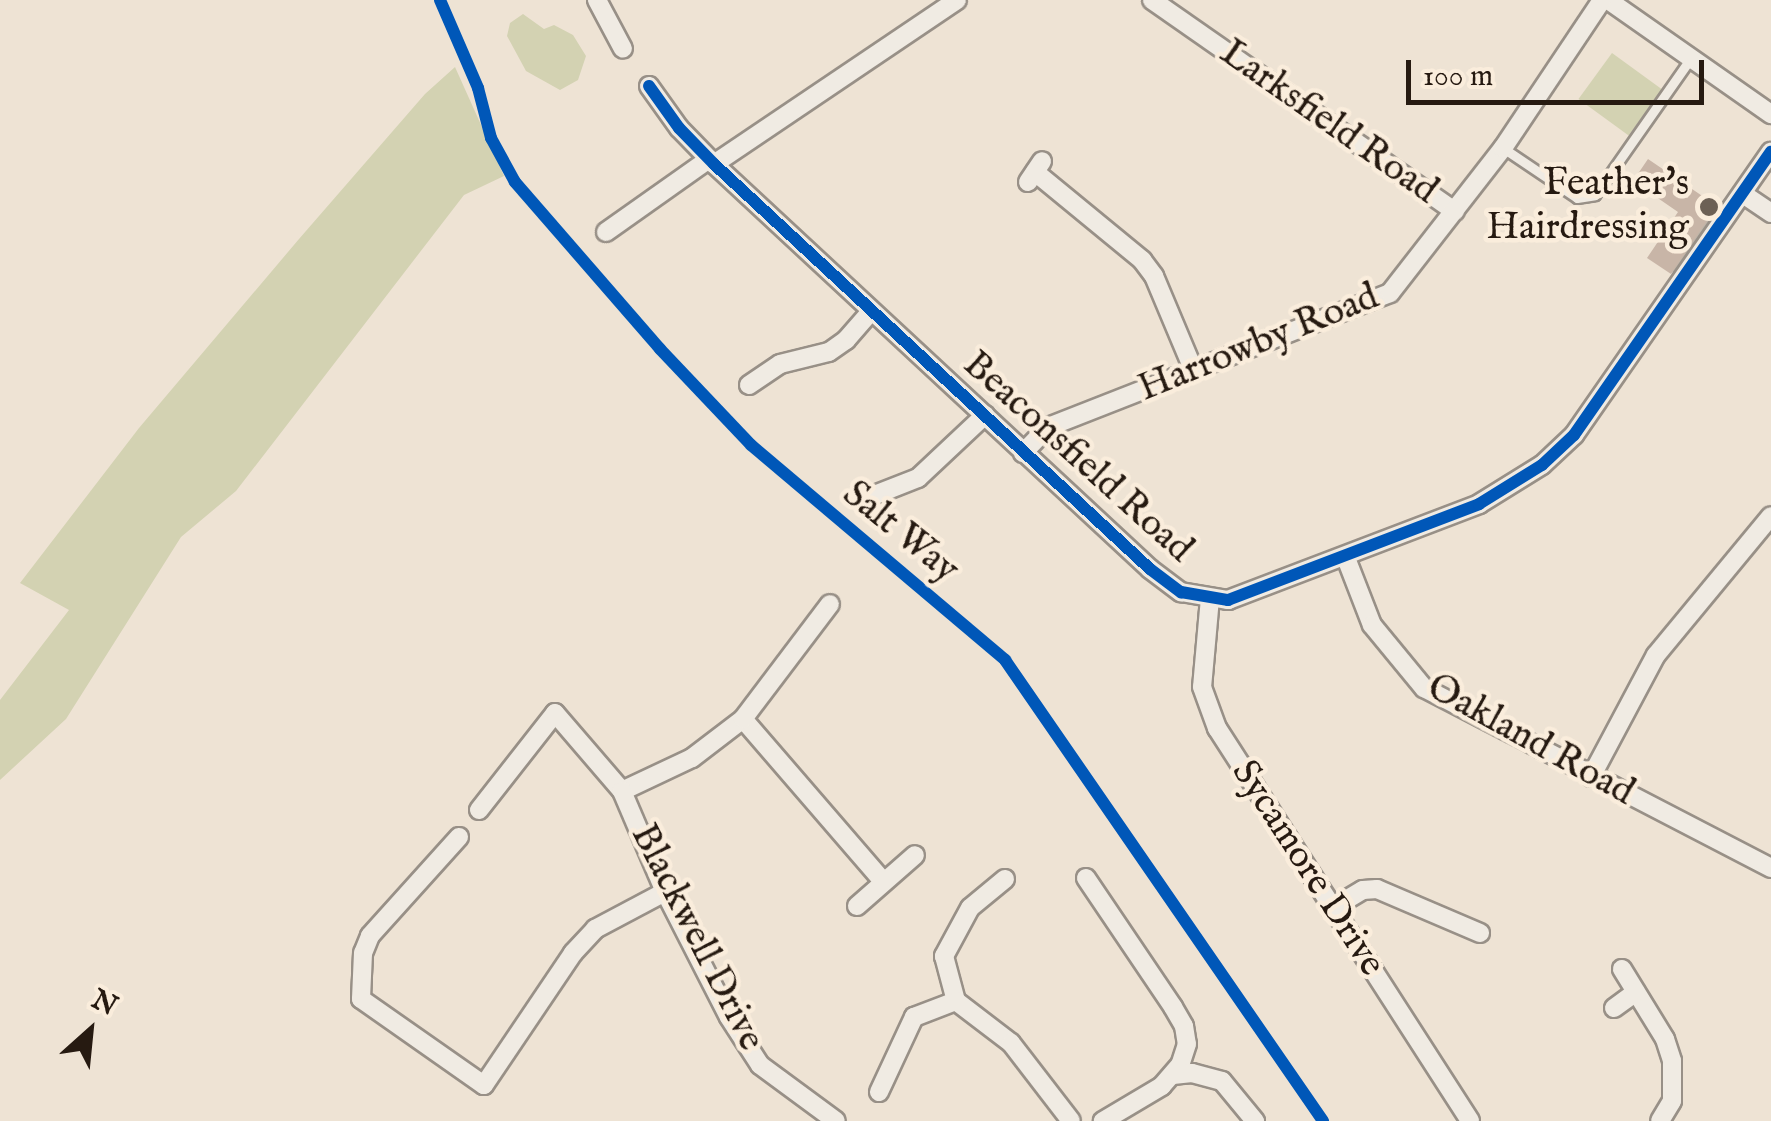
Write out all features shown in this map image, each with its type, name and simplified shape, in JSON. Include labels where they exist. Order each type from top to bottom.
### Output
[{"type":"street","points":[[596,0],[623,49]]},
{"type":"street","points":[[606,232],[957,0]]},
{"type":"street","name":"Larksfield Road","points":[[1152,0],[1455,211]]},
{"type":"street","points":[[1605,0],[1771,114]]},
{"type":"street","name":"Harrowby Road","points":[[1022,452],[1048,428],[1390,293],[1502,148],[1605,0]]},
{"type":"street","name":"Beaconsfield Road","points":[[648,86],[711,161],[1022,452],[1168,584],[1198,598],[1251,594],[1346,558],[1479,504],[1542,465],[1574,436],[1771,152]]},
{"type":"street","points":[[1035,172],[1142,260],[1154,276],[1194,372]]},
{"type":"street","points":[[1744,194],[1771,213]]},
{"type":"street","points":[[749,384],[780,364],[829,352],[846,340],[871,310]]},
{"type":"street","points":[[867,498],[918,478],[984,416]]},
{"type":"street","points":[[1591,777],[1656,655],[1771,516]]},
{"type":"street","name":"Oakland Road","points":[[1346,558],[1372,625],[1387,648],[1424,688],[1771,868]]},
{"type":"street","name":"Sycamore Drive","points":[[1210,598],[1202,687],[1208,709],[1331,909],[1470,1121]]},
{"type":"street","points":[[622,791],[692,758],[743,720],[830,604]]},
{"type":"street","name":"Blackwell Drive","points":[[479,810],[555,714],[622,791],[665,892],[729,1017],[760,1065],[836,1121]]},
{"type":"street","points":[[743,720],[883,881]]},
{"type":"street","points":[[459,837],[370,936],[364,953],[361,999],[484,1085],[573,953],[595,929],[665,892]]},
{"type":"street","points":[[857,906],[915,855]]},
{"type":"street","points":[[1005,878],[970,908],[944,956],[956,1001],[1011,1044],[1071,1121]]},
{"type":"street","points":[[1086,878],[1184,1026],[1187,1044],[1173,1075],[1140,1102],[1103,1121]]},
{"type":"street","points":[[1331,909],[1363,890],[1377,889],[1480,934]]},
{"type":"street","points":[[1622,970],[1666,1039],[1675,1078],[1672,1100],[1660,1121]]},
{"type":"street","points":[[1614,1008],[1636,992]]},
{"type":"street","points":[[879,1092],[914,1017],[956,1001]]},
{"type":"street","points":[[1173,1075],[1192,1073],[1222,1081],[1254,1121]]},
{"type":"lane","points":[[1502,148],[1578,198],[1595,195],[1691,58]]},
{"type":"green space","points":[[523,14],[544,29],[554,25],[573,35],[586,56],[578,80],[560,90],[526,71],[507,36],[510,23]]},
{"type":"green space","points":[[1612,53],[1662,89],[1629,136],[1578,99]]},
{"type":"green space","points":[[455,67],[504,176],[464,195],[236,491],[181,537],[66,719],[0,780],[0,700],[69,610],[20,583],[139,428],[425,94]]},
{"type":"building","points":[[1648,159],[1717,206],[1671,274],[1647,258],[1678,212],[1633,181]]},
{"type":"cycle path","name":"Salt Way","points":[[440,0],[478,88],[491,138],[515,182],[660,349],[751,445],[1005,660],[1323,1121]]},
{"type":"cycle path","points":[[649,86],[679,128],[714,164],[1150,569],[1181,592],[1228,600],[1479,504],[1542,465],[1574,435],[1771,152]]},
{"type":"place","name":"Feather's Hairdressing","points":[[1709,207]]}]
